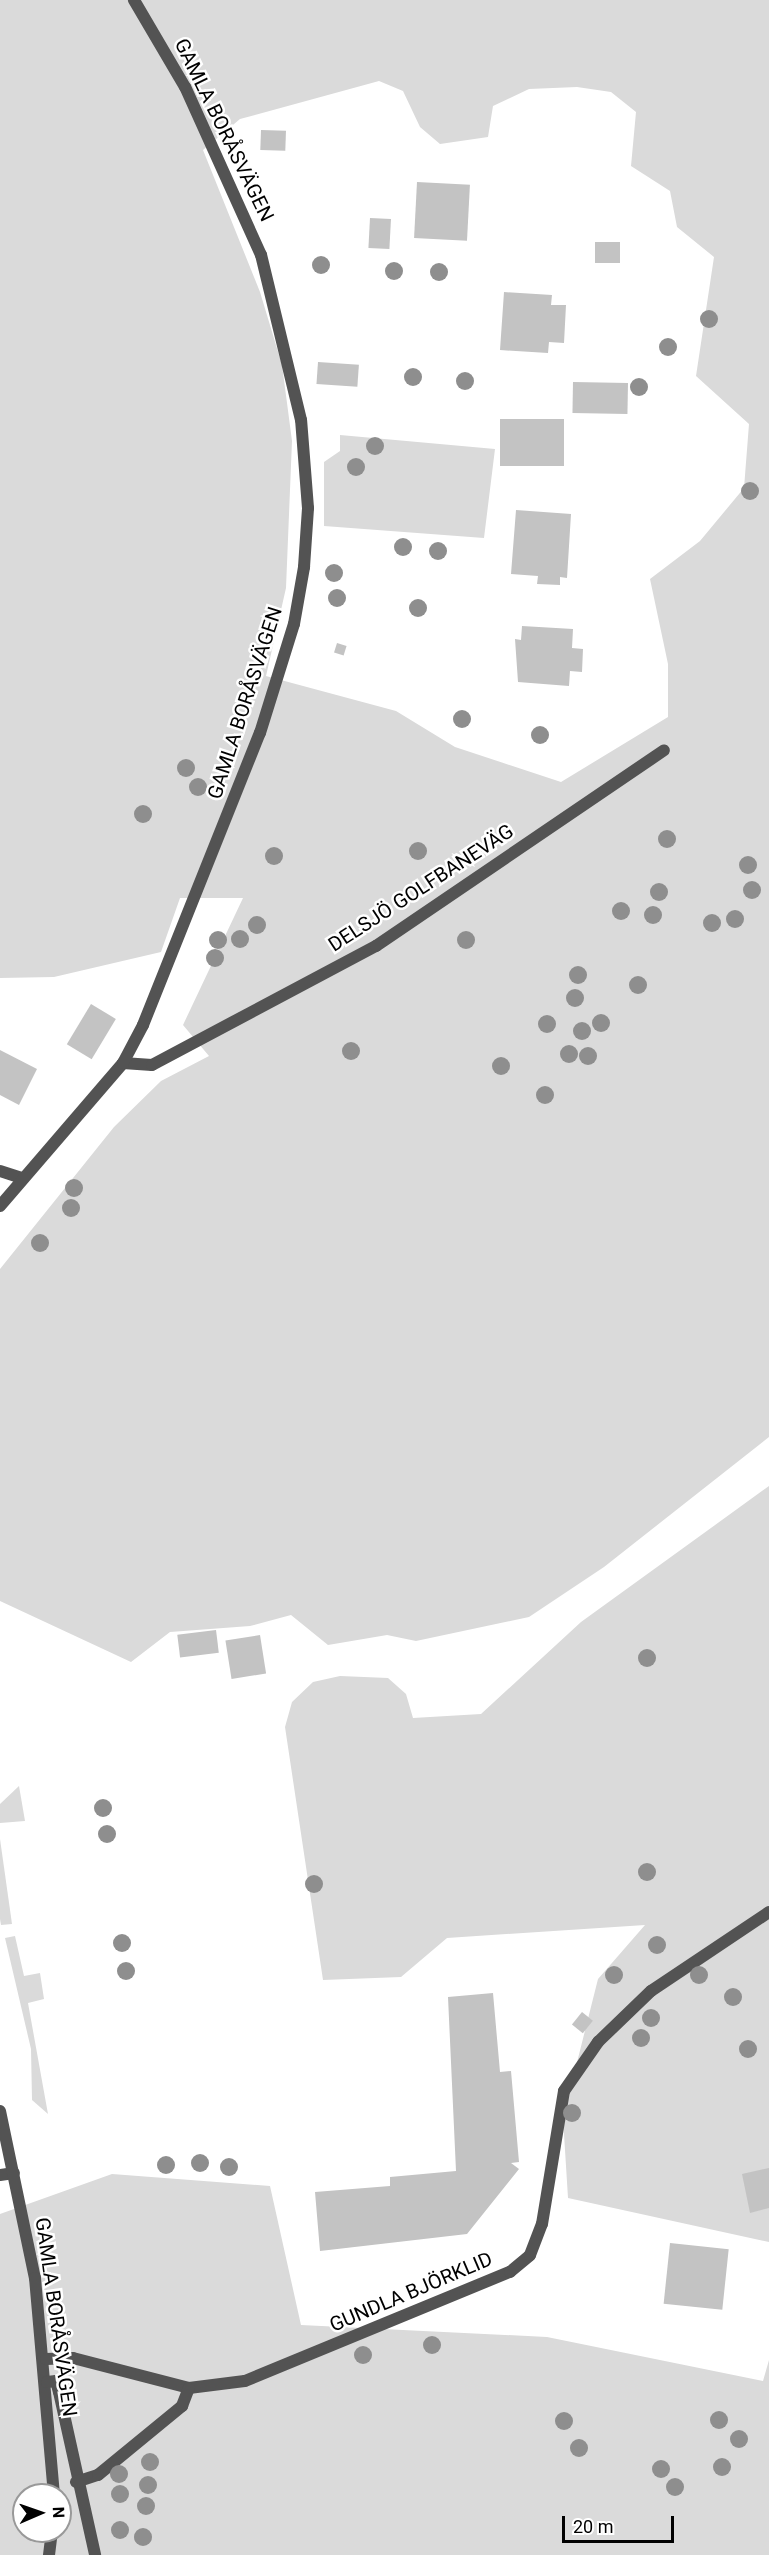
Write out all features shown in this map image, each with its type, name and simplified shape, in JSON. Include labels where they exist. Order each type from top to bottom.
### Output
[{"type":"street","name":"GAMLA BORÅSVÄGEN","points":[[0,1206],[21,1178],[123,1063],[191,914],[261,733],[294,624],[308,508],[292,371],[261,255],[185,87],[134,0]]},
{"type":"street","name":"DELSJÖ GOLFBANEVÄG","points":[[123,1063],[152,1065],[376,946],[664,750]]},
{"type":"street","points":[[0,1171],[21,1178]]},
{"type":"street","name":"GUNDLA BJÖRKLID","points":[[46,2359],[73,2358],[189,2388],[245,2381],[510,2272],[530,2255],[542,2224],[564,2091],[598,2042],[651,1991],[769,1912]]},
{"type":"street","name":"GAMLA BORÅSVÄGEN","points":[[0,2111],[14,2173],[46,2359],[53,2483]]},
{"type":"street","points":[[0,2175],[14,2173]]},
{"type":"street","points":[[47,2382],[56,2381],[76,2482],[95,2555]]},
{"type":"street","points":[[76,2482],[107,2468],[182,2406],[189,2388]]},
{"type":"shaded area","points":[[0,0],[769,0],[769,1437],[604,1567],[529,1617],[416,1641],[387,1635],[328,1645],[291,1615],[250,1626],[170,1632],[131,1662],[0,1601],[0,1269],[114,1127],[161,1081],[209,1056],[183,1025],[243,898],[180,898],[161,952],[54,977],[0,978]],"holes":[[[379,81],[403,91],[420,127],[440,144],[488,137],[493,106],[529,89],[577,87],[611,92],[636,112],[631,166],[670,191],[677,227],[714,257],[696,376],[749,424],[744,488],[700,541],[650,579],[668,664],[668,717],[561,782],[455,747],[396,711],[266,676],[286,588],[292,441],[282,365],[260,292],[203,150],[240,119]]]},
{"type":"shaded area","points":[[340,435],[495,449],[484,538],[324,526],[324,462],[340,451]]},
{"type":"shaded area","points":[[769,1486],[769,2242],[568,2198],[563,2118],[598,1979],[645,1925],[447,1938],[401,1977],[323,1980],[285,1727],[292,1702],[313,1682],[340,1676],[388,1678],[406,1694],[413,1718],[481,1714],[581,1622]]},
{"type":"shaded area","points":[[19,1786],[25,1821],[0,1823],[0,1804]]},
{"type":"shaded area","points":[[0,1839],[12,1924],[1,1925],[0,1919]]},
{"type":"shaded area","points":[[15,1936],[24,1976],[40,1973],[44,1999],[28,2003],[48,2114],[32,2100],[31,2049],[5,1938]]},
{"type":"shaded area","points":[[112,2174],[270,2186],[301,2325],[547,2337],[763,2381],[769,2360],[769,2555],[0,2555],[0,2214]]},
{"type":"building","points":[[261,130],[286,131],[285,151],[260,150]]},
{"type":"building","points":[[417,182],[470,185],[467,241],[414,238]]},
{"type":"building","points":[[370,218],[391,219],[389,249],[368,248]]},
{"type":"building","points":[[595,242],[620,242],[620,263],[595,263]]},
{"type":"building","points":[[504,292],[552,295],[551,305],[566,305],[564,343],[549,342],[548,353],[500,350]]},
{"type":"building","points":[[318,362],[359,365],[357,387],[316,384]]},
{"type":"building","points":[[573,382],[628,383],[627,414],[572,413]]},
{"type":"building","points":[[500,419],[564,419],[564,466],[500,466]]},
{"type":"building","points":[[516,510],[571,514],[567,578],[560,577],[560,585],[537,584],[538,576],[511,574]]},
{"type":"building","points":[[522,626],[573,629],[572,648],[583,649],[582,672],[570,671],[569,686],[518,682],[515,639],[521,640]]},
{"type":"building","points":[[337,643],[347,646],[344,655],[334,653]]},
{"type":"building","points":[[91,1004],[116,1019],[92,1059],[67,1044]]},
{"type":"building","points":[[0,1050],[37,1069],[19,1105],[0,1095]]},
{"type":"building","points":[[216,1630],[219,1653],[180,1658],[177,1635]]},
{"type":"building","points":[[260,1635],[266,1674],[232,1679],[225,1640]]},
{"type":"building","points":[[493,1993],[500,2072],[511,2071],[519,2162],[511,2163],[519,2169],[467,2234],[320,2251],[315,2192],[390,2186],[390,2177],[456,2171],[448,1997]]},
{"type":"building","points":[[582,2012],[593,2021],[583,2033],[572,2024]]},
{"type":"building","points":[[769,2168],[769,2208],[750,2213],[742,2174]]},
{"type":"building","points":[[670,2243],[729,2249],[722,2310],[664,2304]]}]
